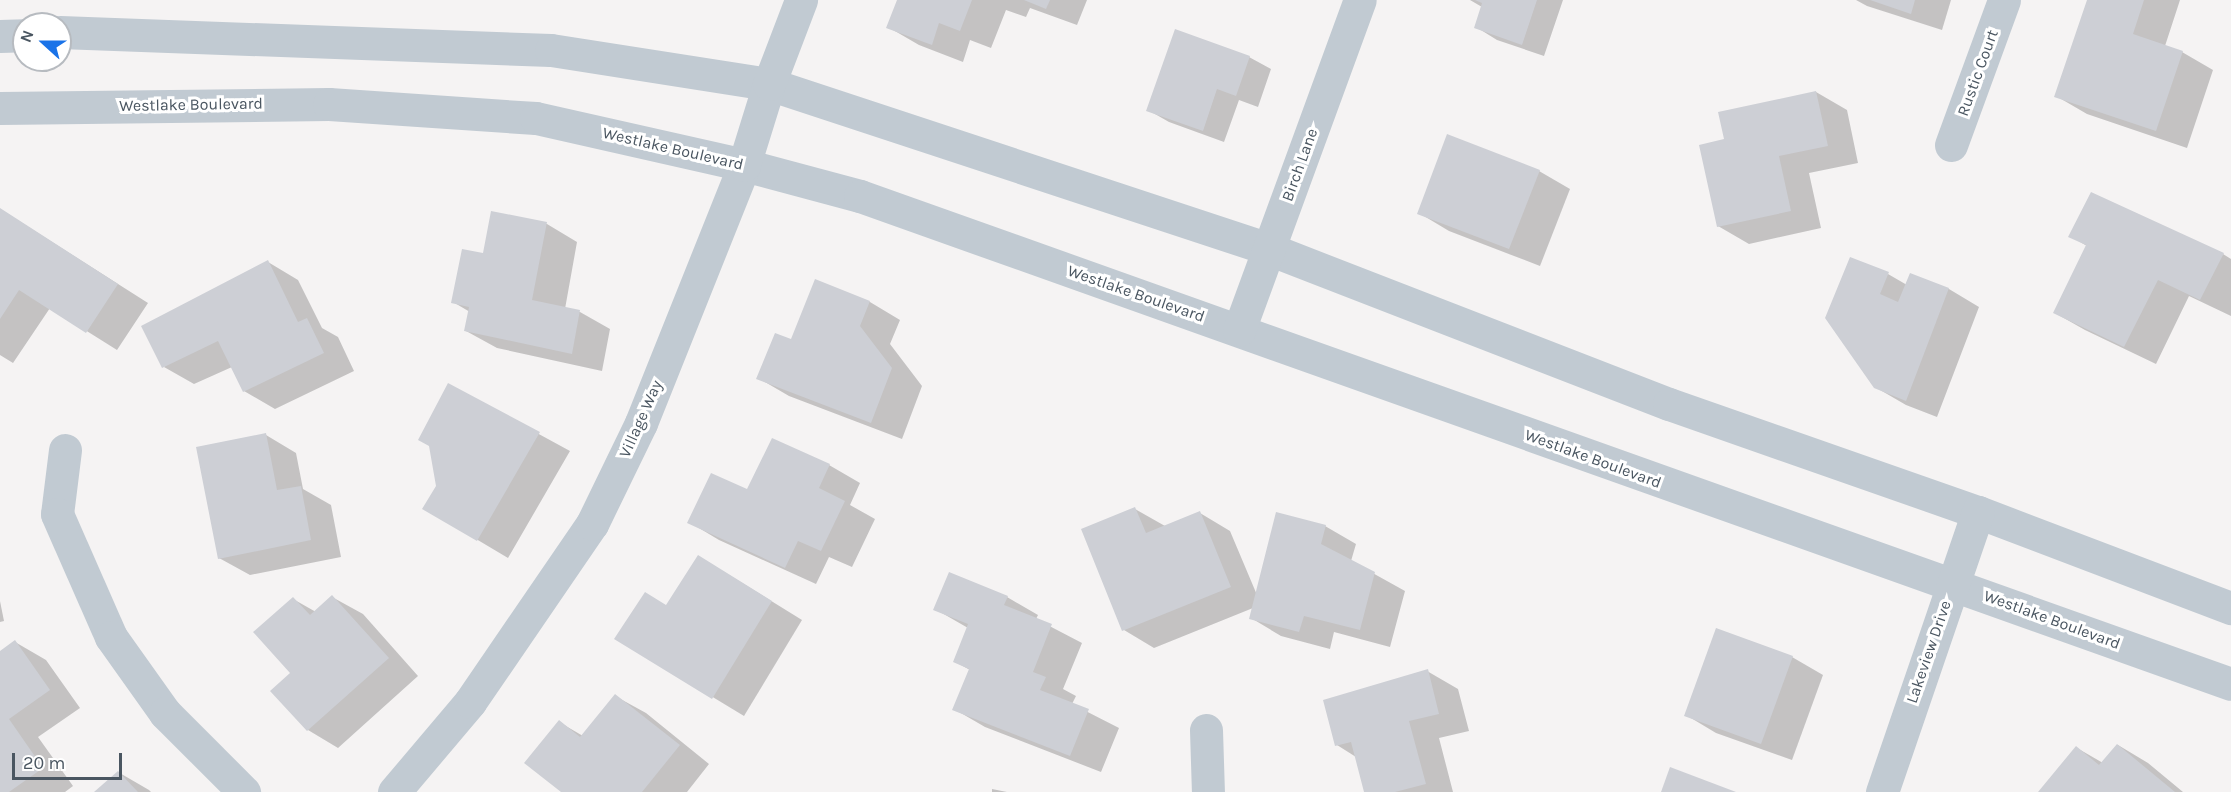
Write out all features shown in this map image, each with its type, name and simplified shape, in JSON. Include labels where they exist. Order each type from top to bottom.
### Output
[{"type":"street","name":"Village Way","points":[[394,792],[470,702],[592,524],[641,423],[744,165],[769,84],[801,0]]},
{"type":"street","name":"Birch Lane","points":[[1239,330],[1360,0]]},
{"type":"street","name":"Rustic Court","points":[[1951,145],[2004,0]]},
{"type":"street","points":[[72,32],[551,50],[769,84],[1269,249],[1669,404],[1978,512],[2231,608]]},
{"type":"street","name":"Westlake Boulevard","points":[[0,108],[329,104],[536,118],[744,165],[860,196],[1239,330],[1643,477],[2231,684]]},
{"type":"street","points":[[65,450],[57,514],[111,637],[165,714],[243,792]]},
{"type":"street","name":"Lakeview Drive","points":[[1882,792],[1951,584],[1978,512]]},
{"type":"street","points":[[1206,730],[1208,792]]},
{"type":"building","points":[[897,0],[972,0],[960,31],[939,23],[932,45],[886,28]]},
{"type":"building","points":[[1024,0],[1050,0],[1046,9]]},
{"type":"building","points":[[1475,0],[1537,0],[1522,45],[1474,28],[1482,3]]},
{"type":"building","points":[[1870,0],[1915,0],[1911,14]]},
{"type":"building","points":[[2087,0],[2144,0],[2133,34],[2183,51],[2156,131],[2054,97]]},
{"type":"building","points":[[1175,29],[1250,56],[1236,96],[1217,89],[1203,131],[1146,111]]},
{"type":"building","points":[[1816,91],[1828,146],[1779,156],[1791,211],[1717,227],[1699,145],[1724,139],[1718,112]]},
{"type":"building","points":[[1447,134],[1540,170],[1509,249],[1417,214]]},
{"type":"building","points":[[2091,192],[2224,253],[2200,300],[2158,280],[2124,347],[2053,313],[2086,245],[2068,237]]},
{"type":"building","points":[[0,208],[118,284],[86,333],[19,290],[0,319]]},
{"type":"building","points":[[491,211],[547,222],[532,300],[580,310],[572,354],[464,331],[469,307],[451,303],[462,249],[483,253]]},
{"type":"building","points":[[1850,257],[1889,272],[1880,294],[1898,302],[1910,273],[1949,288],[1906,401],[1874,388],[1825,318]]},
{"type":"building","points":[[268,260],[298,322],[307,318],[324,353],[243,392],[218,341],[162,368],[141,326]]},
{"type":"building","points":[[815,279],[870,301],[860,326],[892,368],[871,423],[756,379],[775,333],[791,339]]},
{"type":"building","points":[[448,383],[540,432],[477,541],[422,509],[436,486],[429,446],[418,440]]},
{"type":"building","points":[[266,433],[277,490],[301,486],[311,540],[218,559],[196,447]]},
{"type":"building","points":[[772,438],[830,464],[819,488],[845,501],[821,551],[798,541],[785,568],[687,523],[711,473],[747,489]]},
{"type":"building","points":[[1135,507],[1146,533],[1200,511],[1231,587],[1122,631],[1081,529]]},
{"type":"building","points":[[1276,512],[1326,525],[1321,544],[1375,572],[1360,630],[1304,616],[1299,632],[1249,619]]},
{"type":"building","points":[[698,555],[772,601],[712,699],[614,639],[645,592],[666,605]]},
{"type":"building","points":[[949,572],[1008,596],[1004,605],[1052,624],[1033,672],[1046,677],[1040,690],[1089,709],[1070,756],[952,710],[969,669],[953,662],[968,624],[933,610]]},
{"type":"building","points":[[332,595],[389,658],[307,731],[270,691],[290,673],[253,632],[293,597],[310,615]]},
{"type":"building","points":[[1716,628],[1793,656],[1761,744],[1684,716]]},
{"type":"building","points":[[15,640],[50,690],[9,719],[43,768],[9,792],[0,792],[0,651]]},
{"type":"building","points":[[1428,669],[1439,714],[1409,721],[1426,784],[1395,792],[1364,792],[1351,742],[1335,746],[1323,700]]},
{"type":"building","points":[[615,694],[680,745],[642,792],[561,792],[524,763],[559,720],[580,737]]},
{"type":"building","points":[[2117,744],[2175,792],[2038,792],[2076,746],[2099,765]]},
{"type":"building","points":[[1670,767],[1736,792],[1661,792]]},
{"type":"building","points":[[118,771],[138,792],[94,792]]}]
